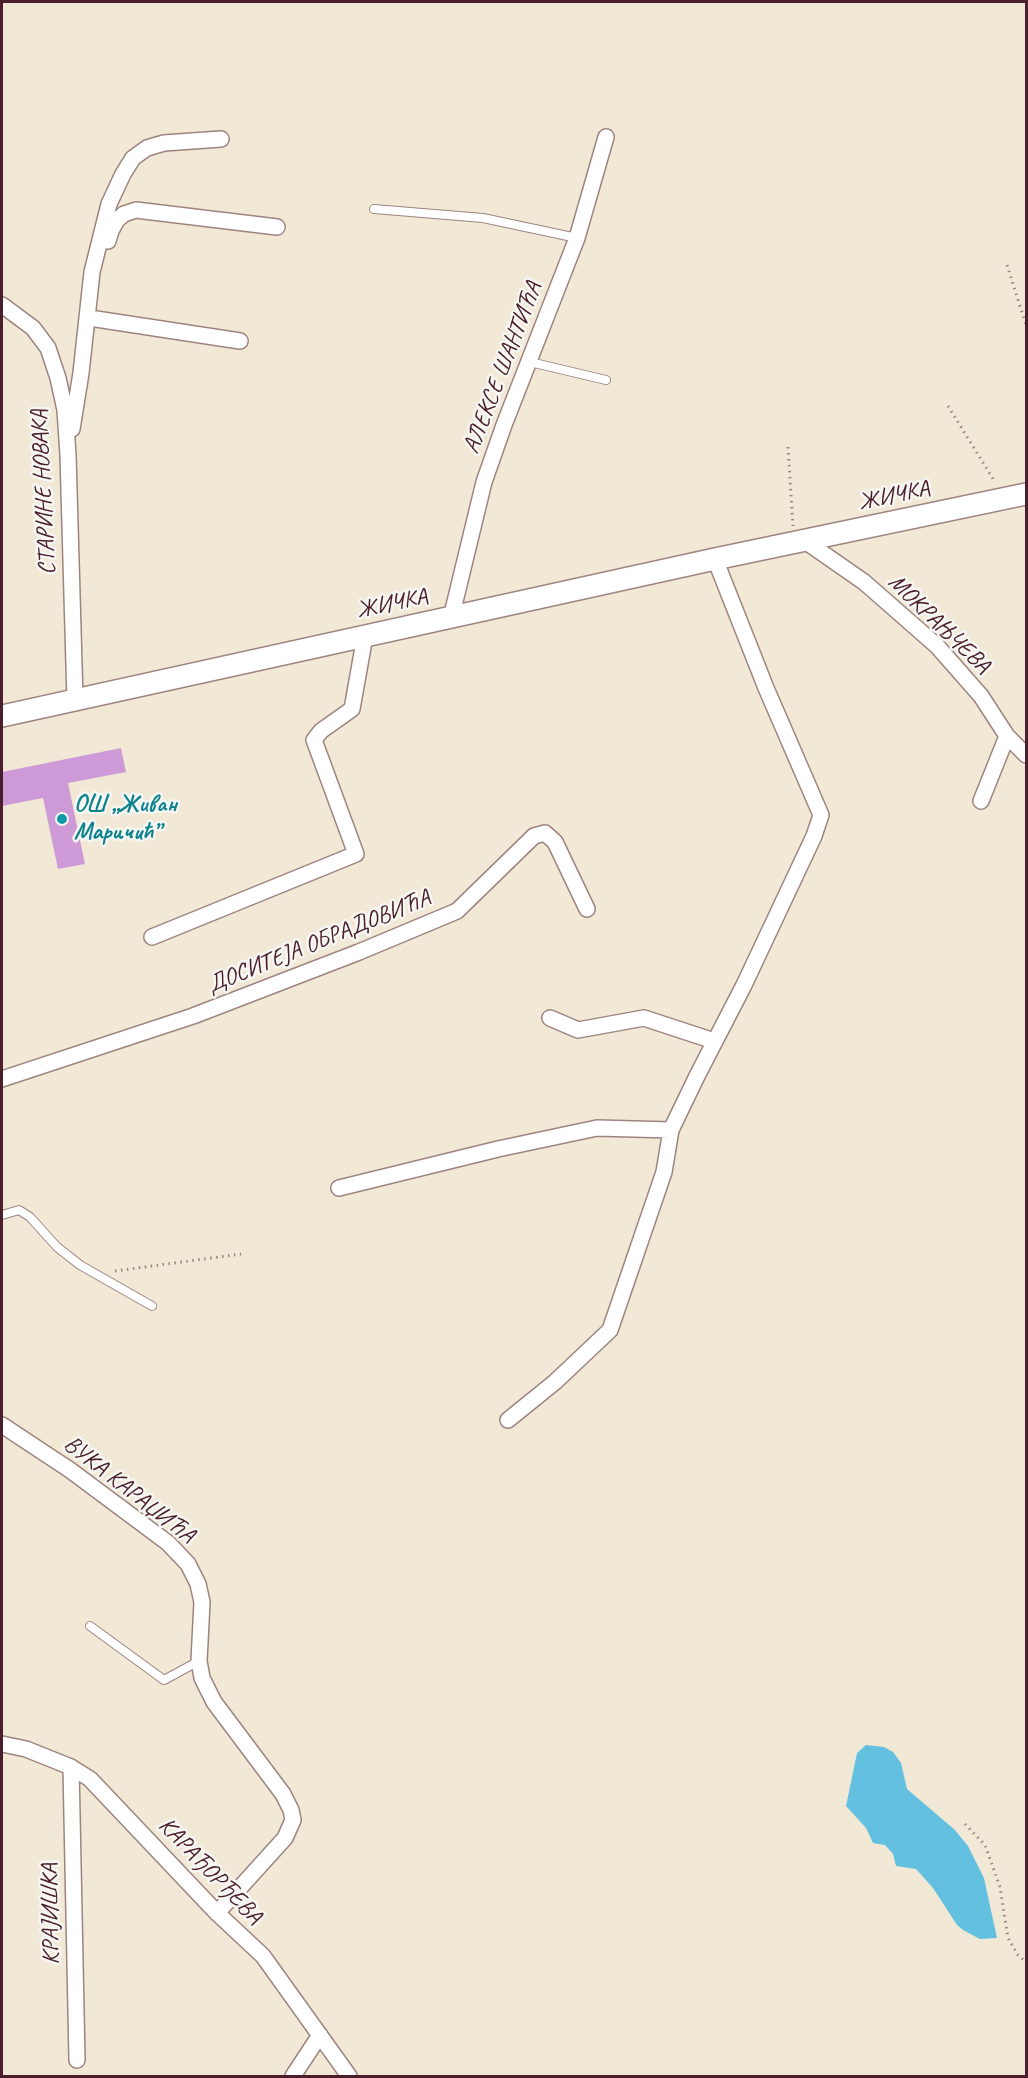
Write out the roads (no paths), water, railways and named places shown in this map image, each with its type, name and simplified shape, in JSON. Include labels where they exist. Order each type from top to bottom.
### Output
[{"type":"main road","name":"ЖИЧКА","points":[[2,716],[715,559],[1016,496]]},
{"type":"street","name":"АЛЕКСЕ ШАНТИЋА","points":[[451,618],[484,482],[504,425],[578,238],[606,137]]},
{"type":"street","points":[[68,455],[81,373],[92,272],[109,204],[123,174],[133,158],[147,148],[164,143],[221,139]]},
{"type":"street","points":[[81,373],[90,364],[102,262],[111,231],[117,220],[124,214],[136,210],[277,226]]},
{"type":"street","name":"СТАРИНЕ НОВАКА","points":[[2,305],[33,328],[48,348],[65,410],[75,700]]},
{"type":"street","points":[[96,319],[240,341]]},
{"type":"street","name":"МОКРАЊЧЕВА","points":[[799,542],[864,582],[937,646],[981,696],[1007,736],[1026,754]]},
{"type":"street","points":[[508,1420],[555,1382],[610,1330],[664,1172],[671,1131],[744,985],[814,836],[821,815],[766,688],[715,559]]},
{"type":"street","points":[[152,936],[356,854],[314,740],[321,731],[352,709],[365,636]]},
{"type":"street","points":[[981,801],[1007,736]]},
{"type":"street","name":"ДОСИТЕЈА ОБРАДОВИЋА","points":[[2,1079],[193,1016],[359,952],[457,911],[534,836],[545,833],[555,842],[587,909]]},
{"type":"street","points":[[550,1018],[578,1030],[644,1018],[714,1041]]},
{"type":"street","points":[[339,1188],[498,1149],[597,1128],[671,1131]]},
{"type":"street","name":"ВУКА КАРАЏИЋА","points":[[2,1425],[70,1470],[168,1543],[188,1564],[198,1584],[202,1602],[199,1661],[202,1678],[214,1702],[283,1794],[293,1820],[285,1838],[217,1913]]},
{"type":"street","name":"КАРАЂОРЂЕВА","points":[[2,1744],[26,1749],[71,1767],[90,1779],[217,1913],[263,1956],[349,2076]]},
{"type":"street","name":"КРАЈИШКА","points":[[71,1767],[77,2060]]},
{"type":"street","points":[[293,2076],[320,2034]]},
{"type":"lane","points":[[374,208],[483,218],[578,238]]},
{"type":"lane","points":[[530,362],[606,380]]},
{"type":"lane","points":[[2,1215],[19,1210],[30,1217],[57,1247],[80,1265],[152,1306]]},
{"type":"lane","points":[[90,1626],[164,1680],[199,1661]]},
{"type":"water","points":[[866,1745],[884,1747],[893,1752],[901,1763],[907,1789],[955,1830],[968,1846],[984,1878],[997,1938],[980,1939],[957,1925],[933,1888],[916,1869],[896,1866],[893,1854],[885,1845],[873,1843],[866,1828],[846,1806],[857,1753]]},
{"type":"place","name":"ОШ „Живан Маричић”","points":[[62,819]]}]
